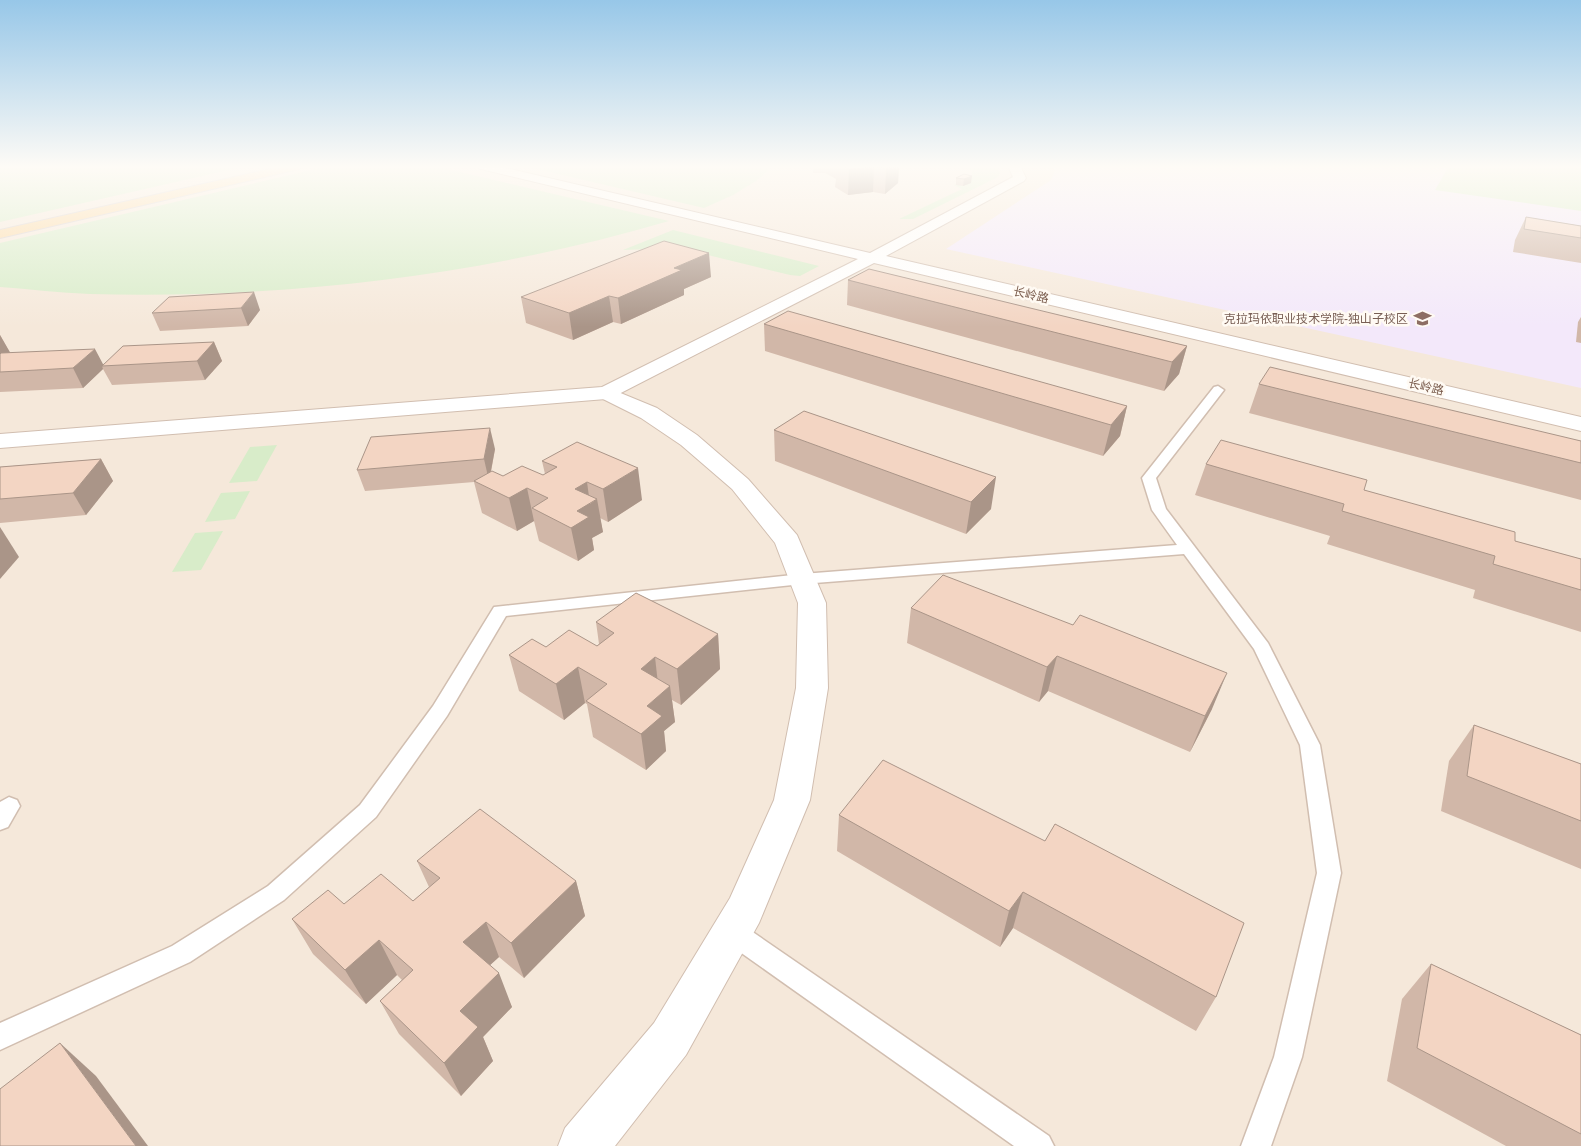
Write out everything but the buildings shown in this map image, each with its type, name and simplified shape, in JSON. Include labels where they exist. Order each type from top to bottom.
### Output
[{"type":"main road","points":[[0,225],[25,219]]},
{"type":"main road","points":[[0,234],[64,219]]},
{"type":"street","name":"长岭路","points":[[708,219],[1581,424]]},
{"type":"street","points":[[0,441],[606,393],[872,258],[943,219]]},
{"type":"street","points":[[583,1146],[670,1039],[745,910],[792,800],[812,688],[812,603],[788,541],[740,484],[681,434],[649,413],[606,393]]},
{"type":"lane","points":[[1218,390],[1148,478],[1159,510],[1262,647],[1310,745],[1329,873],[1288,1057],[1256,1146]]},
{"type":"lane","points":[[0,1037],[181,954],[276,893],[368,811],[440,711],[500,611],[802,579],[1189,549]]},
{"type":"lane","points":[[732,932],[1039,1146]]},
{"type":"shaded area","points":[[0,219],[1581,219],[1581,1146],[0,1146]]},
{"type":"shaded area","name":"克拉玛依职业技术学院-独山子校区","points":[[991,219],[1581,219],[1581,388],[946,249]]},
{"type":"green space","points":[[100,219],[663,219],[669,221],[598,240],[455,270],[310,288],[163,295],[79,293],[0,287],[0,243]]},
{"type":"green space","points":[[673,230],[819,266],[800,276],[679,248],[623,250]]},
{"type":"green space","points":[[277,445],[257,481],[229,483],[250,447]]},
{"type":"green space","points":[[250,491],[235,519],[205,522],[221,493]]},
{"type":"green space","points":[[223,531],[201,570],[172,572],[195,533]]},
{"type":"place","name":"克拉玛依职业技术学院-独山子校区","points":[[1422,319]]}]
